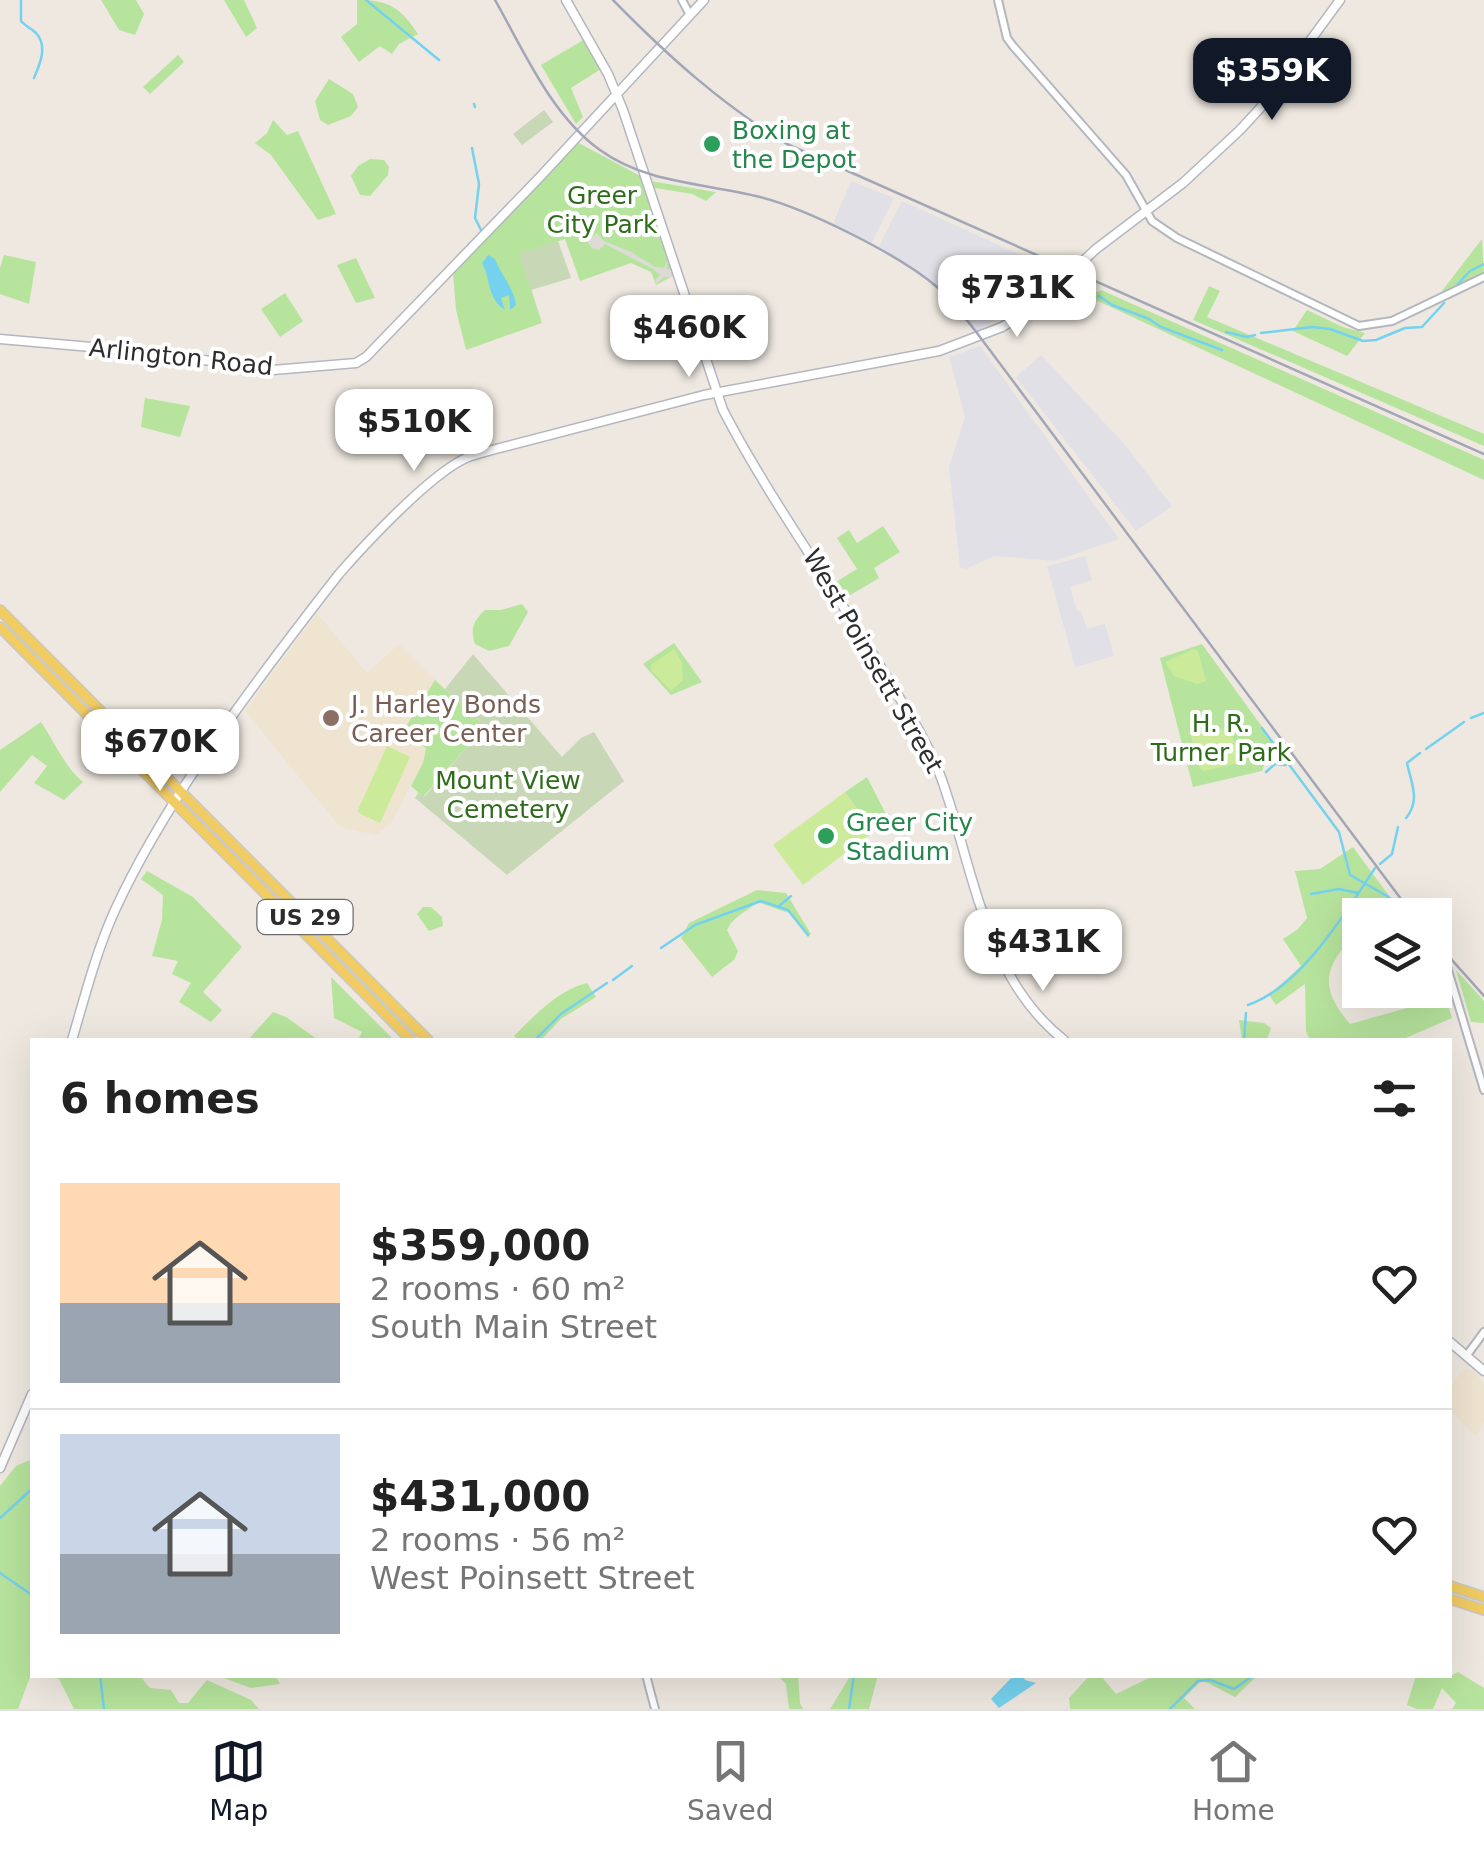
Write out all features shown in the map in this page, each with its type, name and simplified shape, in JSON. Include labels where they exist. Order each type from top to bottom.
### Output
[{"type":"main road","name":"West Poinsett Street","points":[[566,0],[617,94],[717,394],[742,446],[846,606],[930,753],[1006,973],[1028,1006],[1062,1038]]},
{"type":"main road","points":[[617,94],[704,0]]},
{"type":"main road","points":[[73,1038],[113,915],[182,793],[339,574],[447,470],[464,459],[522,441],[717,394],[939,352],[1002,327],[1197,172],[1263,105],[1340,0]]},
{"type":"main road","name":"Arlington Road","points":[[0,339],[148,352],[273,370],[351,365],[362,360],[617,94]]},
{"type":"main road","name":"US 29","points":[[0,610],[426,1038]]},
{"type":"main road","name":"US 29","points":[[0,627],[408,1038]]},
{"type":"main road","points":[[1452,1344],[1484,1371]]},
{"type":"main road","points":[[0,1468],[30,1399]]},
{"type":"main road","points":[[1452,1587],[1484,1597]]},
{"type":"main road","points":[[1452,1599],[1484,1610]]},
{"type":"street","points":[[682,0],[690,15]]},
{"type":"street","points":[[998,0],[1010,42],[1126,175],[1156,224],[1176,238],[1359,326],[1392,321],[1484,277]]},
{"type":"street","points":[[1452,984],[1484,1090]]},
{"type":"street","points":[[1466,1355],[1484,1332]]},
{"type":"street","points":[[647,1678],[655,1709]]},
{"type":"shaded area","points":[[851,181],[894,198],[871,244],[833,224]]},
{"type":"shaded area","points":[[902,201],[1056,271],[1023,303],[977,331],[950,298],[925,276],[878,248]]},
{"type":"shaded area","points":[[597,233],[604,241],[655,267],[664,268],[668,260],[667,269],[672,277],[664,277],[656,284],[660,275],[653,269],[605,244],[599,250],[592,248],[587,241]]},
{"type":"shaded area","points":[[980,346],[1119,539],[1054,561],[994,556],[966,569],[960,567],[949,467],[965,417],[949,357]]},
{"type":"shaded area","points":[[1041,355],[1125,445],[1172,506],[1136,531],[1016,377]]},
{"type":"shaded area","points":[[1085,556],[1092,580],[1070,587],[1087,629],[1105,624],[1114,656],[1075,667],[1047,566]]},
{"type":"shaded area","name":"J. Harley Bonds Career Center","points":[[317,613],[367,673],[399,644],[435,680],[407,725],[426,749],[423,763],[391,823],[376,835],[340,827],[245,711]]},
{"type":"shaded area","points":[[1467,1368],[1475,1372],[1484,1385],[1484,1422],[1476,1437],[1452,1412],[1452,1385]]},
{"type":"green space","points":[[101,0],[136,0],[144,14],[135,35],[119,30]]},
{"type":"green space","points":[[224,0],[244,0],[257,28],[246,37]]},
{"type":"green space","points":[[357,0],[393,7],[418,34],[399,44],[392,54],[380,46],[359,62],[341,37],[357,24]]},
{"type":"green space","points":[[585,39],[601,69],[571,88],[583,117],[576,124],[541,65]]},
{"type":"green space","points":[[178,55],[184,62],[150,94],[143,87]]},
{"type":"green space","points":[[329,79],[353,94],[358,107],[351,116],[328,125],[320,120],[315,101]]},
{"type":"green space","points":[[544,110],[553,122],[522,145],[513,134]]},
{"type":"green space","points":[[273,120],[287,135],[298,131],[336,214],[318,220],[271,155],[255,143],[267,133]]},
{"type":"green space","name":"Greer City Park","points":[[577,142],[642,177],[673,276],[656,285],[651,272],[631,263],[580,281],[565,239],[520,254],[542,323],[466,350],[456,310],[453,272]]},
{"type":"green space","points":[[370,159],[384,160],[389,167],[388,175],[370,196],[360,195],[351,176]]},
{"type":"green space","points":[[650,181],[716,192],[706,201],[692,194],[655,188]]},
{"type":"green space","points":[[1482,239],[1484,274],[1442,291]]},
{"type":"green space","points":[[558,241],[571,278],[531,290],[519,254]]},
{"type":"green space","points":[[4,255],[36,262],[29,304],[0,294]]},
{"type":"green space","points":[[356,258],[375,298],[356,303],[337,265]]},
{"type":"green space","points":[[1209,286],[1220,291],[1207,317],[1484,434],[1484,446],[1193,320]]},
{"type":"green space","points":[[1101,290],[1484,460],[1484,480],[1087,296]]},
{"type":"green space","points":[[285,293],[303,321],[280,337],[261,309]]},
{"type":"green space","points":[[1307,310],[1365,333],[1347,356],[1293,331]]},
{"type":"green space","points":[[145,398],[190,406],[180,437],[141,427]]},
{"type":"green space","points":[[883,526],[900,552],[874,568],[879,578],[847,597],[836,582],[857,569],[837,538],[849,530],[857,543]]},
{"type":"green space","points":[[522,604],[528,612],[509,646],[489,651],[475,644],[474,626],[485,610]]},
{"type":"green space","points":[[674,643],[702,682],[671,695],[643,664]]},
{"type":"green space","name":"H. R. Turner Park","points":[[1202,644],[1273,742],[1262,771],[1193,787],[1160,658]]},
{"type":"green space","points":[[674,649],[682,663],[683,680],[671,691],[651,670],[651,665]]},
{"type":"green space","points":[[1194,649],[1198,651],[1206,681],[1197,684],[1174,676],[1165,662]]},
{"type":"green space","name":"Mount View Cemetery","points":[[473,654],[562,757],[581,738],[594,732],[624,781],[507,875],[415,798],[418,793],[424,797],[480,732],[479,721],[445,689]]},
{"type":"green space","points":[[435,680],[479,721],[480,732],[423,797],[411,786],[426,749],[407,725]]},
{"type":"green space","points":[[41,722],[65,762],[83,782],[64,800],[34,783],[47,766],[32,755],[0,792],[0,750]]},
{"type":"green space","points":[[1207,726],[1231,736],[1242,762],[1200,769],[1190,732]]},
{"type":"green space","points":[[387,746],[410,757],[380,823],[357,812]]},
{"type":"green space","points":[[867,777],[889,820],[873,832],[845,792]]},
{"type":"green space","name":"Greer City Stadium","points":[[845,792],[873,832],[803,885],[773,845]]},
{"type":"green space","points":[[1353,847],[1390,898],[1342,898],[1342,950],[1333,964],[1329,986],[1350,1024],[1407,1008],[1449,1008],[1452,1018],[1406,1038],[1309,1038],[1305,984],[1276,1005],[1269,995],[1301,966],[1283,939],[1307,918],[1295,871],[1320,869]]},
{"type":"green space","points":[[147,871],[193,897],[242,947],[203,992],[222,1010],[211,1022],[179,1002],[191,983],[172,974],[178,961],[152,956],[162,920],[163,895],[141,879]]},
{"type":"green space","points":[[757,890],[786,893],[811,934],[808,937],[789,913],[757,902],[727,930],[738,951],[734,960],[712,977],[681,938],[689,923]]},
{"type":"green space","points":[[423,907],[431,907],[442,917],[443,926],[429,931],[417,914]]},
{"type":"green space","points":[[1456,970],[1484,1001],[1484,1023],[1471,1022]]},
{"type":"green space","points":[[331,977],[391,1038],[359,1038],[362,1032],[334,1018]]},
{"type":"green space","points":[[587,983],[596,997],[561,1019],[543,1038],[514,1036],[557,997]]},
{"type":"green space","points":[[273,1012],[316,1038],[250,1038]]},
{"type":"green space","points":[[1239,1020],[1264,1023],[1271,1028],[1268,1038],[1242,1038]]},
{"type":"green space","points":[[30,1460],[30,1677],[18,1709],[0,1709],[0,1486],[16,1466]]},
{"type":"green space","points":[[1458,1672],[1484,1688],[1484,1709],[1452,1709],[1456,1703],[1442,1688],[1433,1709],[1407,1705],[1415,1678]]},
{"type":"green space","points":[[55,1678],[142,1678],[150,1688],[171,1690],[179,1703],[188,1703],[207,1680],[251,1700],[259,1709],[74,1709]]},
{"type":"green space","points":[[224,1678],[277,1678],[280,1684],[251,1688]]},
{"type":"green space","points":[[780,1678],[798,1678],[803,1709],[789,1709],[786,1684]]},
{"type":"green space","points":[[849,1678],[877,1678],[869,1709],[830,1709]]},
{"type":"green space","points":[[1087,1678],[1103,1678],[1116,1694],[1149,1678],[1255,1678],[1235,1697],[1202,1680],[1184,1698],[1195,1709],[1070,1709],[1069,1698]]},
{"type":"water","points":[[488,255],[495,259],[513,293],[516,305],[510,310],[509,295],[501,298],[505,310],[492,294],[482,263]]},
{"type":"water","points":[[1011,1678],[1036,1683],[999,1708],[991,1699]]},
{"type":"waterway","points":[[21,0],[21,21],[42,44],[34,78]]},
{"type":"waterway","points":[[366,0],[439,60]]},
{"type":"waterway","points":[[472,148],[479,184],[475,218],[481,230]]},
{"type":"waterway","points":[[1457,285],[1470,271],[1484,264]]},
{"type":"waterway","points":[[1099,296],[1161,327],[1222,350]]},
{"type":"waterway","points":[[1261,333],[1312,327],[1363,341],[1376,340],[1405,328],[1422,327],[1444,303]]},
{"type":"waterway","points":[[1226,332],[1255,335]]},
{"type":"waterway","points":[[1471,718],[1484,713]]},
{"type":"waterway","points":[[1426,749],[1464,722]]},
{"type":"waterway","points":[[1262,728],[1339,832],[1350,875],[1389,898]]},
{"type":"waterway","points":[[1406,818],[1414,798],[1407,763],[1420,753]]},
{"type":"waterway","points":[[1266,772],[1275,764],[1286,765]]},
{"type":"waterway","points":[[1380,864],[1392,854],[1398,827]]},
{"type":"waterway","points":[[1248,1005],[1267,996],[1304,966],[1375,868]]},
{"type":"waterway","points":[[1311,894],[1339,889],[1358,893]]},
{"type":"waterway","points":[[778,907],[791,896]]},
{"type":"waterway","points":[[661,948],[695,925],[761,901],[788,910],[808,935]]},
{"type":"waterway","points":[[613,980],[632,966]]},
{"type":"waterway","points":[[537,1038],[561,1014],[607,983]]},
{"type":"waterway","points":[[1244,1038],[1246,1013]]},
{"type":"waterway","points":[[0,1518],[30,1491]]},
{"type":"waterway","points":[[0,1573],[30,1594]]},
{"type":"waterway","points":[[100,1678],[104,1709]]},
{"type":"waterway","points":[[849,1709],[854,1678]]},
{"type":"waterway","points":[[1170,1709],[1198,1681],[1210,1680],[1234,1689],[1250,1678]]},
{"type":"railway","points":[[495,0],[553,101],[600,150],[637,170],[760,197],[802,212],[877,248],[921,274],[942,292],[977,333],[1400,898]]},
{"type":"railway","points":[[613,0],[696,78],[787,144],[1484,454]]},
{"type":"railway","points":[[1452,960],[1484,996]]},
{"type":"place","name":"Boxing at the Depot","points":[[712,144]]},
{"type":"place","name":"J. Harley Bonds Career Center","points":[[331,718]]},
{"type":"place","name":"Greer City Stadium","points":[[826,836]]}]
